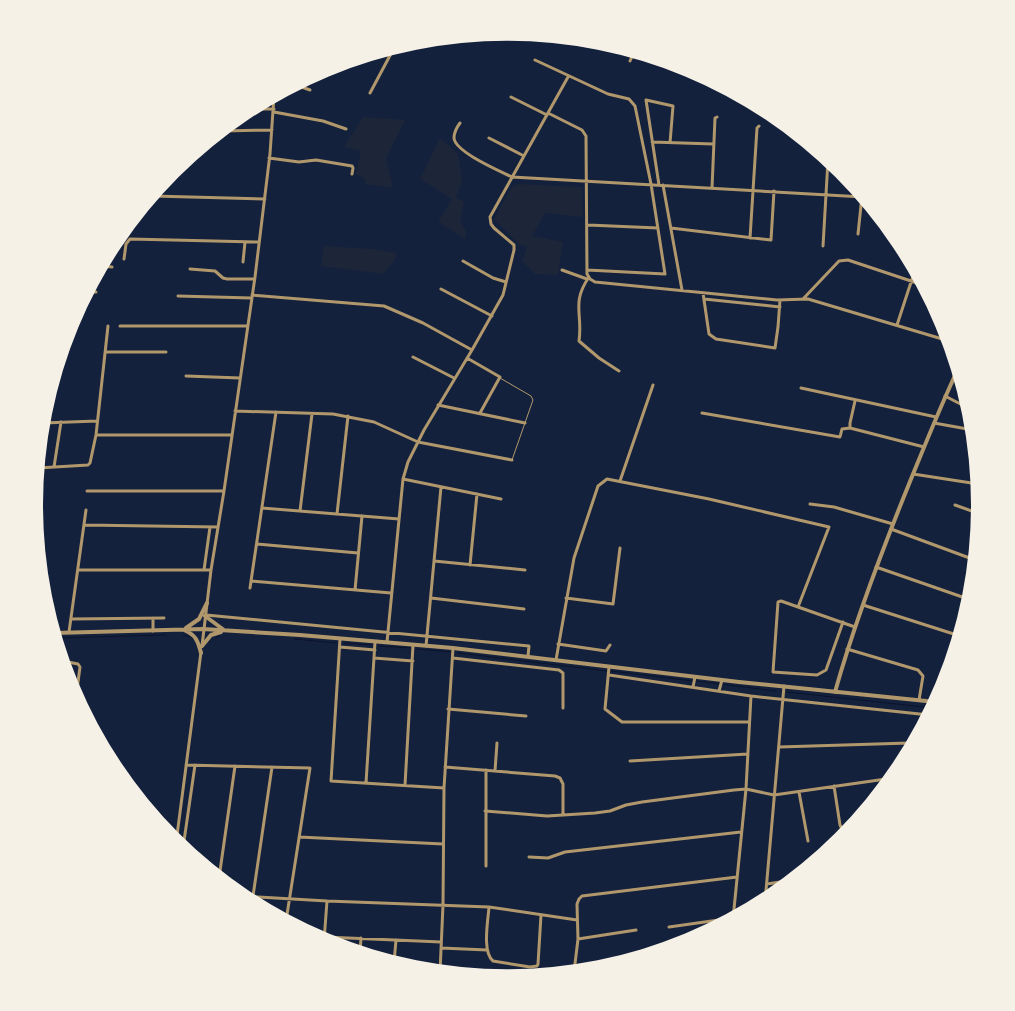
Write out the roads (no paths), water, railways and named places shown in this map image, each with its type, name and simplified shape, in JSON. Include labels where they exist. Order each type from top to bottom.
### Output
[{"type":"street","points":[[370,93],[390,56]]},
{"type":"street","points":[[535,60],[568,77],[608,94],[629,99],[633,103],[651,184],[665,274],[587,275],[562,270]]},
{"type":"street","points":[[387,642],[403,479],[408,462],[438,405],[500,301],[514,245],[494,228],[490,216],[568,77]]},
{"type":"street","points":[[304,88],[310,90]]},
{"type":"street","points":[[511,97],[585,133],[588,224],[587,275],[578,300],[579,341],[599,358],[619,371]]},
{"type":"street","points":[[670,143],[673,106],[646,100],[652,142],[671,228],[682,290]]},
{"type":"street","points":[[176,831],[211,570],[248,326],[265,199],[274,104]]},
{"type":"street","points":[[265,110],[324,121],[346,129]]},
{"type":"street","points":[[712,188],[713,144],[715,118],[717,117]]},
{"type":"street","points":[[460,123],[454,136],[458,146],[479,160],[512,177],[854,196]]},
{"type":"street","points":[[750,238],[757,128],[759,126]]},
{"type":"street","points":[[234,131],[272,130]]},
{"type":"street","points":[[489,138],[524,156]]},
{"type":"street","points":[[652,142],[713,144]]},
{"type":"street","points":[[269,158],[295,162],[316,160],[352,166],[352,174]]},
{"type":"street","points":[[823,246],[827,169]]},
{"type":"street","points":[[671,228],[771,239],[774,191]]},
{"type":"street","points":[[161,196],[265,199]]},
{"type":"street","points":[[858,234],[861,204]]},
{"type":"street","points":[[588,224],[658,228]]},
{"type":"street","points":[[124,259],[126,244],[130,240],[259,242]]},
{"type":"street","points":[[243,262],[245,242]]},
{"type":"street","points":[[803,299],[839,261],[848,260],[912,281],[897,325]]},
{"type":"street","points":[[463,261],[493,278],[506,282]]},
{"type":"street","points":[[190,269],[215,271],[227,279],[254,279]]},
{"type":"street","points":[[587,275],[595,282],[780,300],[803,299],[817,301],[940,338]]},
{"type":"street","points":[[441,289],[492,316]]},
{"type":"street","points":[[704,292],[708,334],[711,337],[775,348],[780,300]]},
{"type":"street","points":[[178,296],[252,296],[384,306],[416,319],[472,350]]},
{"type":"street","points":[[704,300],[780,308]]},
{"type":"street","points":[[45,468],[89,465],[96,435],[108,326]]},
{"type":"street","points":[[120,326],[248,326]]},
{"type":"street","points":[[104,352],[166,352]]},
{"type":"street","points":[[414,357],[454,378]]},
{"type":"street","points":[[466,358],[500,377],[480,414]]},
{"type":"street","points":[[186,376],[240,378]]},
{"type":"street","points":[[834,692],[876,567],[936,417],[954,378]]},
{"type":"street","points":[[620,481],[653,384]]},
{"type":"street","points":[[801,388],[936,417]]},
{"type":"street","points":[[945,396],[960,404]]},
{"type":"street","points":[[850,428],[855,401]]},
{"type":"street","points":[[438,405],[525,423]]},
{"type":"street","points":[[235,411],[348,416],[374,422],[418,442],[512,460]]},
{"type":"street","points":[[250,588],[276,412]]},
{"type":"street","points":[[702,413],[840,437],[842,429],[850,428],[924,447]]},
{"type":"street","points":[[300,511],[312,414]]},
{"type":"street","points":[[337,514],[348,416]]},
{"type":"street","points":[[51,423],[97,421]]},
{"type":"street","points":[[54,468],[60,422]]},
{"type":"street","points":[[934,422],[965,428]]},
{"type":"street","points":[[96,435],[232,435]]},
{"type":"street","points":[[913,474],[971,483]]},
{"type":"street","points":[[403,479],[500,499]]},
{"type":"street","points":[[556,660],[566,598],[577,548],[598,486],[607,479],[709,499],[829,527],[798,607]]},
{"type":"street","points":[[426,646],[441,487]]},
{"type":"street","points":[[87,491],[224,491]]},
{"type":"street","points":[[470,565],[477,494]]},
{"type":"street","points":[[810,504],[828,506],[893,524]]},
{"type":"street","points":[[955,505],[972,511]]},
{"type":"street","points":[[262,508],[399,519]]},
{"type":"street","points":[[69,632],[86,510]]},
{"type":"street","points":[[355,590],[362,516]]},
{"type":"street","points":[[84,525],[218,527]]},
{"type":"street","points":[[204,570],[210,527]]},
{"type":"street","points":[[891,529],[969,558]]},
{"type":"street","points":[[257,544],[358,553]]},
{"type":"street","points":[[566,598],[613,604],[620,548]]},
{"type":"street","points":[[434,562],[525,570]]},
{"type":"street","points":[[876,567],[963,597]]},
{"type":"street","points":[[78,570],[211,570]]},
{"type":"street","points":[[252,581],[391,593]]},
{"type":"street","points":[[431,598],[524,609]]},
{"type":"street","points":[[842,622],[826,670],[817,675],[773,672],[778,602],[781,601],[842,622],[855,627]]},
{"type":"street","points":[[183,629],[199,619],[207,603]]},
{"type":"street","points":[[863,605],[954,634]]},
{"type":"street","points":[[205,615],[529,646],[528,656]]},
{"type":"street","points":[[205,615],[215,625],[227,631]]},
{"type":"street","points":[[153,618],[153,631]]},
{"type":"street","points":[[71,619],[164,618]]},
{"type":"street","points":[[183,629],[197,638],[201,653]]},
{"type":"street","points":[[61,633],[203,629],[454,648],[609,667],[636,674],[694,682],[751,696],[922,714]]},
{"type":"street","points":[[202,646],[211,635],[227,631]]},
{"type":"street","points":[[340,639],[331,781],[444,788]]},
{"type":"street","points":[[366,783],[375,642]]},
{"type":"street","points":[[558,644],[606,651],[610,645]]},
{"type":"street","points":[[406,785],[413,645]]},
{"type":"street","points":[[340,647],[375,650]]},
{"type":"street","points":[[440,965],[444,788],[448,709],[454,648]]},
{"type":"street","points":[[847,649],[918,670],[923,676],[919,700]]},
{"type":"street","points":[[374,658],[413,661]]},
{"type":"street","points":[[453,658],[559,670],[563,673],[563,708]]},
{"type":"street","points":[[71,663],[78,664],[80,667],[78,681]]},
{"type":"street","points":[[609,667],[605,709],[625,723],[749,722]]},
{"type":"street","points":[[608,675],[636,674],[694,682],[721,681],[784,686],[928,701]]},
{"type":"street","points":[[720,689],[721,681]]},
{"type":"street","points":[[766,891],[784,686]]},
{"type":"street","points":[[734,911],[746,789],[751,696]]},
{"type":"street","points":[[448,709],[526,716]]},
{"type":"street","points":[[495,771],[497,743]]},
{"type":"street","points":[[779,747],[907,743]]},
{"type":"street","points":[[630,761],[748,754]]},
{"type":"street","points":[[186,765],[310,768],[287,914]]},
{"type":"street","points":[[184,839],[194,765]]},
{"type":"street","points":[[220,870],[235,766]]},
{"type":"street","points":[[253,894],[272,767]]},
{"type":"street","points":[[445,767],[555,776],[562,781],[563,815]]},
{"type":"street","points":[[486,770],[486,866]]},
{"type":"street","points":[[486,811],[547,816],[563,815],[610,811],[642,802],[746,789],[774,794],[880,780]]},
{"type":"street","points":[[834,786],[842,828]]},
{"type":"street","points":[[799,792],[808,841]]},
{"type":"street","points":[[529,857],[548,858],[565,852],[741,832]]},
{"type":"street","points":[[299,837],[443,844]]},
{"type":"street","points":[[575,965],[578,939],[577,904],[579,899],[587,895],[737,877]]},
{"type":"street","points":[[767,884],[779,882]]},
{"type":"street","points":[[257,896],[327,901],[489,907],[576,920]]},
{"type":"street","points":[[325,932],[327,901]]},
{"type":"street","points":[[489,907],[487,950],[490,958],[493,961],[530,967],[536,966],[540,914]]},
{"type":"street","points":[[669,927],[716,920]]},
{"type":"street","points":[[578,939],[636,930]]},
{"type":"street","points":[[360,946],[361,938]]},
{"type":"street","points":[[342,939],[441,942]]},
{"type":"street","points":[[395,956],[396,940]]},
{"type":"street","points":[[441,948],[487,950]]},
{"type":"lane","points":[[500,377],[532,398],[533,402],[512,460]]},
{"type":"waterway","points":[[63,638],[166,635]]},
{"type":"waterway","points":[[183,635],[194,638]]},
{"type":"waterway","points":[[294,639],[336,643]]},
{"type":"waterway","points":[[344,643],[372,645]]},
{"type":"waterway","points":[[379,646],[410,648]]},
{"type":"waterway","points":[[417,649],[451,652]]},
{"type":"waterway","points":[[458,653],[607,671]]},
{"type":"waterway","points":[[611,671],[692,681]]},
{"type":"waterway","points":[[696,681],[776,691]]},
{"type":"waterway","points":[[787,692],[926,707]]}]
